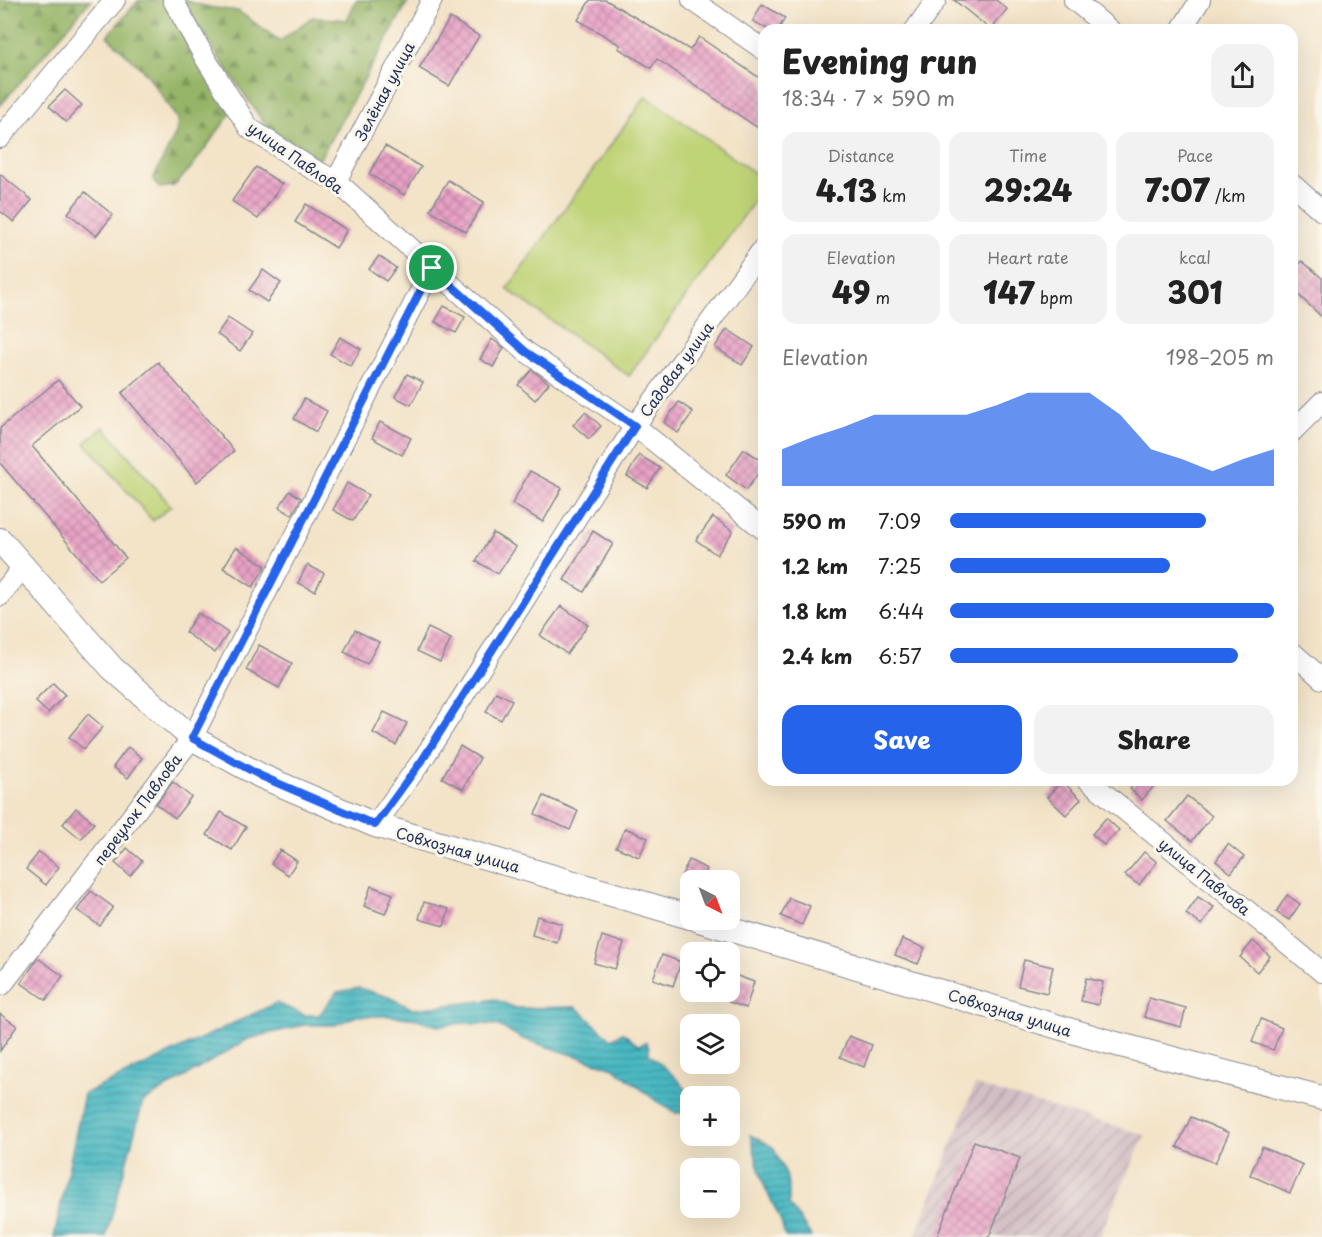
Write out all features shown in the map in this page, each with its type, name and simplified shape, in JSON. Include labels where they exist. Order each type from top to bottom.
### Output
[{"type":"street","points":[[0,138],[115,0]]},
{"type":"street","name":"улица Павлова","points":[[173,0],[205,58],[249,128],[309,167],[336,181],[525,351],[635,426],[758,525]]},
{"type":"street","name":"Зелёная улица","points":[[336,181],[432,0]]},
{"type":"street","points":[[692,0],[758,46]]},
{"type":"street","points":[[919,24],[936,0]]},
{"type":"street","points":[[1074,0],[1103,24]]},
{"type":"street","points":[[1185,24],[1200,0]]},
{"type":"street","points":[[1298,189],[1322,211]]},
{"type":"street","name":"Садовая улица","points":[[375,825],[423,759],[635,426],[758,255]]},
{"type":"street","name":"переулок Павлова","points":[[2,985],[192,738],[432,268]]},
{"type":"street","points":[[1298,426],[1322,402]]},
{"type":"street","name":"Совхозная улица","points":[[0,540],[112,668],[192,738],[261,776],[375,825],[680,914]]},
{"type":"street","points":[[0,596],[23,567]]},
{"type":"street","points":[[1298,657],[1322,679]]},
{"type":"street","name":"улица Павлова","points":[[1095,786],[1322,972]]},
{"type":"street","name":"Совхозная улица","points":[[733,930],[1109,1042],[1322,1098]]},
{"type":"shaded area","points":[[975,1085],[1145,1135],[1099,1237],[915,1237]]},
{"type":"green space","points":[[0,0],[91,0],[0,106]]},
{"type":"green space","points":[[139,0],[163,0],[196,61],[231,113],[191,168],[174,186],[159,188],[153,179],[176,133],[178,120],[147,74],[107,36]]},
{"type":"green space","points":[[183,0],[208,7],[238,11],[280,41],[312,17],[347,20],[356,0],[409,0],[319,160],[269,130],[212,48]]},
{"type":"green space","points":[[646,96],[758,175],[758,196],[629,376],[507,289]]},
{"type":"green space","points":[[104,427],[171,506],[153,521],[85,443]]},
{"type":"water","points":[[359,988],[389,997],[413,1009],[494,999],[516,1008],[576,1007],[611,1039],[623,1033],[638,1045],[646,1042],[649,1054],[683,1086],[680,1086],[680,1113],[656,1101],[614,1068],[523,1039],[497,1025],[463,1023],[437,1026],[417,1019],[357,1016],[335,1025],[304,1025],[248,1039],[143,1102],[106,1237],[54,1237],[84,1094],[276,1003],[305,1015],[319,1015],[337,992]]},
{"type":"water","points":[[750,1135],[773,1147],[786,1174],[789,1204],[811,1237],[785,1237],[781,1222],[762,1180]]},
{"type":"building","points":[[590,0],[606,0],[690,50],[699,37],[758,77],[758,128],[657,59],[651,68],[618,48],[620,45],[578,20]]},
{"type":"building","points":[[954,0],[996,0],[1007,9],[996,24],[984,24]]},
{"type":"building","points":[[762,4],[785,18],[782,24],[758,24],[753,21]]},
{"type":"building","points":[[450,18],[479,36],[449,86],[419,68]]},
{"type":"building","points":[[65,90],[82,105],[66,122],[49,106]]},
{"type":"building","points":[[385,146],[421,167],[404,195],[369,174]]},
{"type":"building","points":[[256,167],[282,184],[258,219],[232,201]]},
{"type":"building","points":[[0,174],[32,200],[14,222],[0,211]]},
{"type":"building","points":[[448,180],[484,202],[466,232],[430,210]]},
{"type":"building","points":[[85,192],[113,215],[96,236],[68,213]]},
{"type":"building","points":[[306,204],[347,230],[336,248],[295,222]]},
{"type":"building","points":[[379,256],[396,268],[386,281],[369,269]]},
{"type":"building","points":[[1302,261],[1322,278],[1322,317],[1298,295],[1298,266]]},
{"type":"building","points":[[263,270],[281,283],[267,302],[249,290]]},
{"type":"building","points":[[444,306],[465,317],[456,333],[435,322]]},
{"type":"building","points":[[228,318],[252,334],[240,351],[217,334]]},
{"type":"building","points":[[727,329],[754,347],[742,365],[715,347]]},
{"type":"building","points":[[340,337],[361,349],[351,366],[330,354]]},
{"type":"building","points":[[492,339],[504,348],[493,367],[480,359]]},
{"type":"building","points":[[158,362],[234,451],[197,482],[122,393]]},
{"type":"building","points":[[532,370],[549,383],[535,400],[518,385]]},
{"type":"building","points":[[407,374],[423,382],[411,405],[395,397]]},
{"type":"building","points":[[58,380],[80,406],[32,446],[126,558],[99,580],[0,463],[0,428]]},
{"type":"building","points":[[304,399],[327,411],[316,432],[294,419]]},
{"type":"building","points":[[679,402],[693,412],[678,433],[664,422]]},
{"type":"building","points":[[585,412],[601,426],[589,439],[573,425]]},
{"type":"building","points":[[380,422],[411,438],[402,455],[372,438]]},
{"type":"building","points":[[744,449],[758,458],[758,474],[746,490],[726,475]]},
{"type":"building","points":[[639,455],[660,468],[647,488],[627,476]]},
{"type":"building","points":[[530,471],[562,488],[543,522],[512,504]]},
{"type":"building","points":[[347,483],[368,495],[353,521],[333,510]]},
{"type":"building","points":[[290,491],[301,498],[292,515],[279,507]]},
{"type":"building","points":[[713,517],[733,531],[717,555],[696,540]]},
{"type":"building","points":[[593,531],[613,544],[584,592],[564,580]]},
{"type":"building","points":[[493,533],[516,547],[498,574],[476,561]]},
{"type":"building","points":[[236,547],[266,566],[253,587],[223,568]]},
{"type":"building","points":[[307,565],[324,573],[315,591],[298,583]]},
{"type":"building","points":[[561,606],[588,625],[567,654],[540,635]]},
{"type":"building","points":[[198,613],[228,633],[215,653],[185,632]]},
{"type":"building","points":[[428,628],[451,639],[440,662],[417,651]]},
{"type":"building","points":[[355,630],[379,642],[367,664],[344,652]]},
{"type":"building","points":[[259,645],[292,663],[279,688],[246,670]]},
{"type":"building","points":[[53,683],[65,695],[48,713],[35,701]]},
{"type":"building","points":[[496,692],[512,700],[501,720],[486,712]]},
{"type":"building","points":[[384,712],[407,723],[396,745],[373,733]]},
{"type":"building","points":[[88,714],[103,727],[84,749],[69,737]]},
{"type":"building","points":[[460,746],[480,758],[463,789],[442,778]]},
{"type":"building","points":[[128,747],[142,758],[128,778],[113,767]]},
{"type":"building","points":[[173,782],[191,797],[175,818],[156,804]]},
{"type":"building","points":[[1057,786],[1067,786],[1081,799],[1066,815],[1047,797]]},
{"type":"building","points":[[1133,786],[1154,786],[1142,800],[1130,789]]},
{"type":"building","points":[[544,796],[578,811],[570,830],[535,814]]},
{"type":"building","points":[[1187,796],[1212,816],[1192,841],[1167,821]]},
{"type":"building","points":[[76,808],[94,823],[81,839],[63,824]]},
{"type":"building","points":[[221,812],[246,827],[232,850],[207,835]]},
{"type":"building","points":[[1106,818],[1119,830],[1104,845],[1092,834]]},
{"type":"building","points":[[625,828],[648,838],[639,857],[616,847]]},
{"type":"building","points":[[1228,844],[1244,857],[1231,873],[1216,861]]},
{"type":"building","points":[[127,848],[142,861],[130,876],[115,863]]},
{"type":"building","points":[[280,850],[297,861],[288,875],[271,864]]},
{"type":"building","points":[[39,852],[59,867],[46,885],[26,869]]},
{"type":"building","points":[[1144,852],[1157,862],[1139,885],[1125,875]]},
{"type":"building","points":[[689,860],[707,869],[707,870],[684,870]]},
{"type":"building","points":[[371,886],[393,894],[385,914],[364,906]]},
{"type":"building","points":[[91,891],[113,907],[100,926],[77,910]]},
{"type":"building","points":[[1287,895],[1300,904],[1289,920],[1276,912]]},
{"type":"building","points":[[1198,897],[1214,907],[1202,925],[1186,914]]},
{"type":"building","points":[[789,898],[810,906],[802,925],[781,916]]},
{"type":"building","points":[[424,902],[449,909],[444,926],[419,919]]},
{"type":"building","points":[[537,916],[562,924],[557,943],[532,935]]},
{"type":"building","points":[[602,936],[624,943],[615,969],[594,963]]},
{"type":"building","points":[[902,939],[925,948],[918,964],[895,955]]},
{"type":"building","points":[[1253,941],[1270,956],[1257,972],[1240,957]]},
{"type":"building","points":[[662,955],[680,962],[673,986],[653,979]]},
{"type":"building","points":[[38,958],[63,976],[46,1000],[21,983]]},
{"type":"building","points":[[1024,960],[1053,967],[1047,993],[1018,986]]},
{"type":"building","points":[[740,977],[754,982],[746,1008],[729,1002],[740,1002]]},
{"type":"building","points":[[1086,978],[1103,982],[1098,1005],[1081,1001]]},
{"type":"building","points":[[1149,998],[1186,1008],[1181,1027],[1144,1017]]},
{"type":"building","points":[[0,1014],[17,1026],[0,1051]]},
{"type":"building","points":[[1261,1019],[1282,1028],[1273,1050],[1252,1042]]},
{"type":"building","points":[[849,1036],[872,1045],[864,1067],[840,1057]]},
{"type":"building","points":[[1191,1117],[1229,1133],[1215,1163],[1177,1147]]},
{"type":"building","points":[[974,1141],[1020,1158],[989,1237],[937,1237]]},
{"type":"building","points":[[1262,1147],[1303,1165],[1290,1193],[1250,1175]]},
{"type":"route","points":[[432,268],[525,351],[635,426],[423,759],[375,825],[261,776],[192,738],[432,268]]}]
